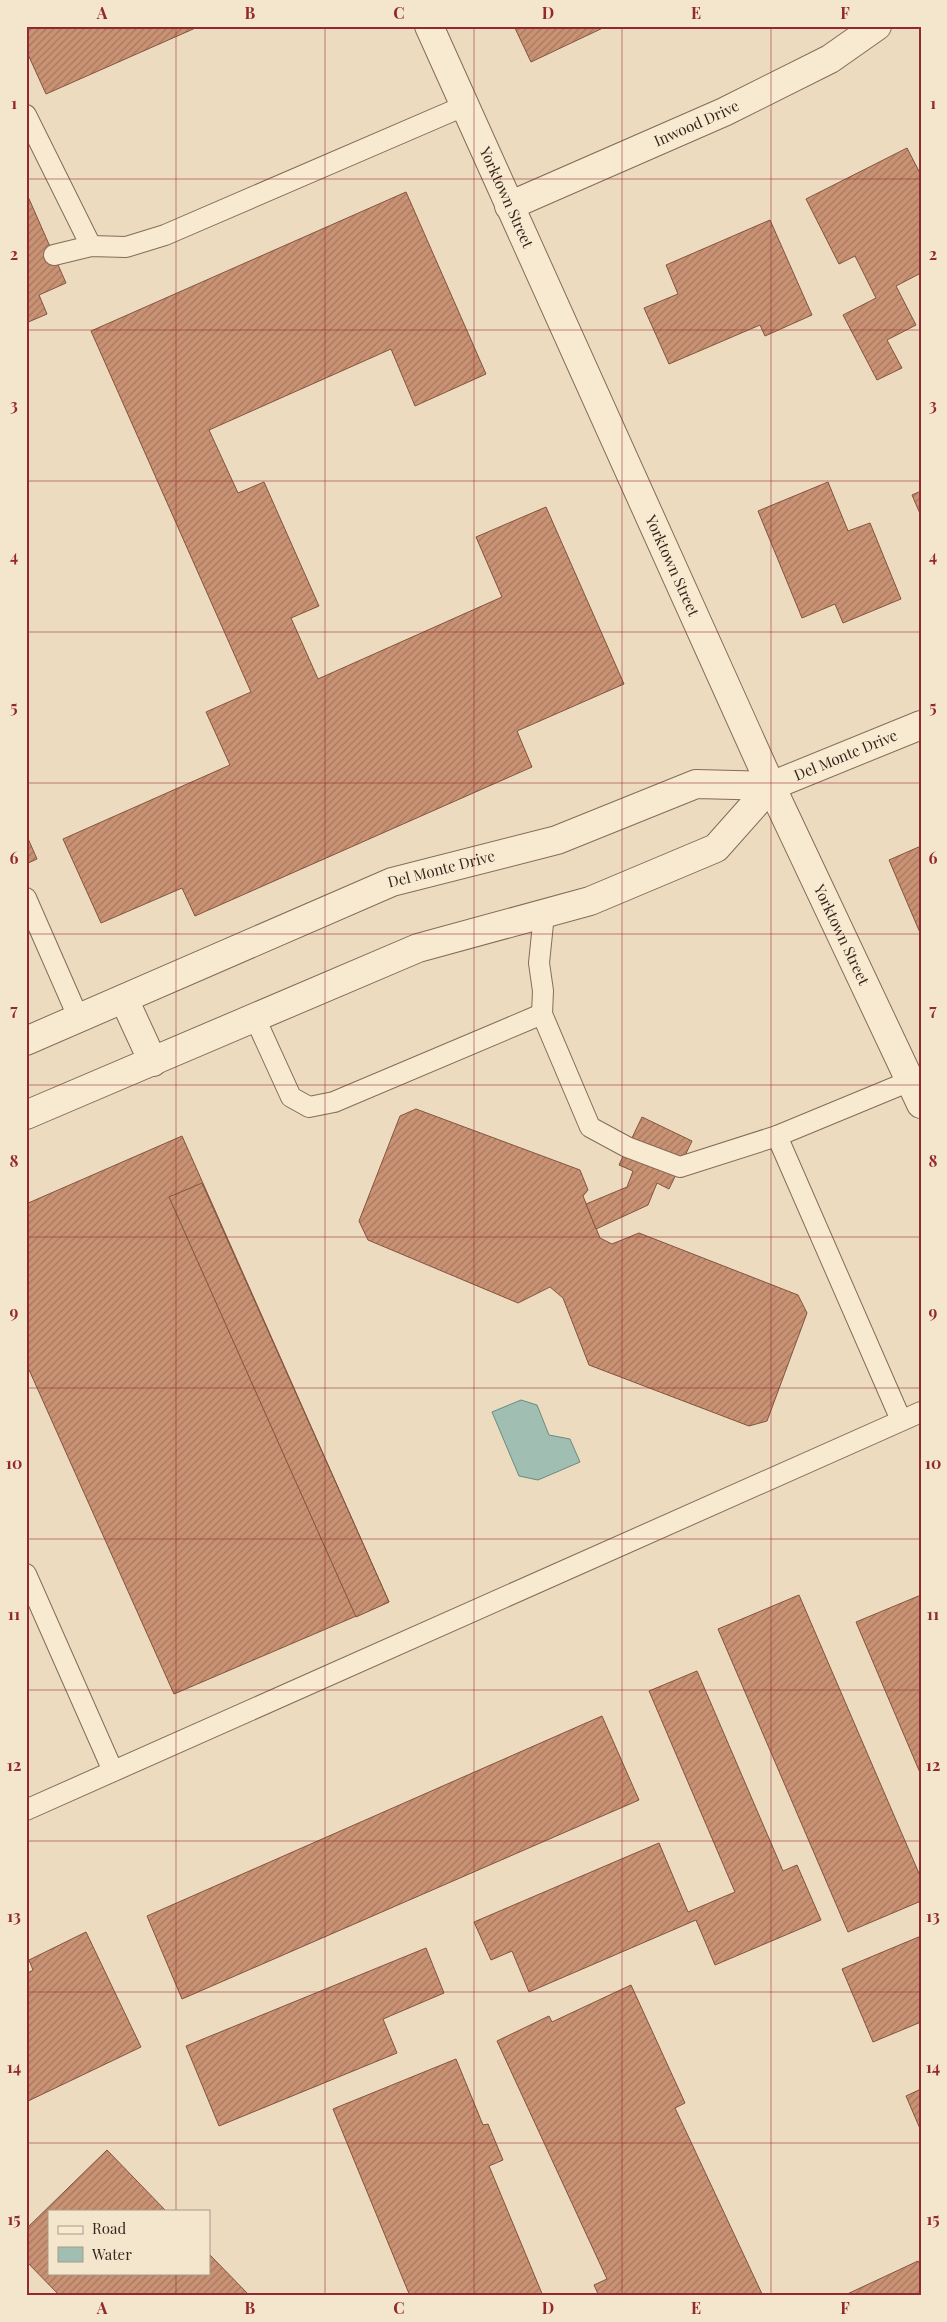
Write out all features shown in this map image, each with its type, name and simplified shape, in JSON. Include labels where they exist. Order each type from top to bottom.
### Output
[{"type":"street","name":"Yorktown Street","points":[[429,26],[771,786],[915,1092]]},
{"type":"street","name":"Inwood Drive","points":[[509,206],[724,112],[830,59],[877,26]]},
{"type":"street","name":"Del Monte Drive","points":[[26,1041],[392,882],[557,840],[696,784],[771,786],[921,725]]},
{"type":"street","name":"Del Monte Drive","points":[[26,1116],[418,948],[590,901],[716,848],[771,786]]},
{"type":"street","points":[[124,999],[152,1062]]},
{"type":"lane","points":[[54,254],[91,246],[126,247],[165,235],[464,106]]},
{"type":"lane","points":[[26,115],[91,246]]},
{"type":"lane","points":[[26,898],[79,1019]]},
{"type":"lane","points":[[544,914],[539,963],[542,1014],[590,1127],[628,1147],[680,1167],[915,1092]]},
{"type":"lane","points":[[255,1018],[291,1098],[309,1107],[334,1102],[542,1014]]},
{"type":"lane","points":[[777,1136],[901,1420]]},
{"type":"lane","points":[[26,1810],[921,1412]]},
{"type":"lane","points":[[26,1574],[114,1771]]},
{"type":"water","points":[[521,1400],[537,1405],[549,1435],[570,1439],[580,1462],[538,1480],[519,1476],[492,1412]]},
{"type":"building","points":[[26,26],[200,26],[46,94],[26,50]]},
{"type":"building","points":[[514,26],[607,26],[531,62]]},
{"type":"building","points":[[907,148],[921,175],[921,273],[896,286],[916,325],[887,340],[902,368],[877,380],[843,315],[876,298],[855,256],[839,264],[806,199]]},
{"type":"building","points":[[26,192],[66,283],[39,295],[47,314],[26,323]]},
{"type":"building","points":[[406,192],[486,374],[415,406],[391,349],[209,430],[238,493],[264,482],[319,606],[291,618],[318,679],[502,597],[476,537],[546,507],[624,684],[517,731],[532,767],[195,916],[182,888],[101,923],[63,839],[230,765],[206,712],[251,692],[91,331]]},
{"type":"building","points":[[770,220],[812,315],[765,336],[760,325],[669,364],[644,308],[678,294],[666,265]]},
{"type":"building","points":[[828,482],[848,531],[870,523],[901,599],[843,623],[835,604],[802,618],[758,511]]},
{"type":"building","points":[[921,491],[921,516],[912,495]]},
{"type":"building","points":[[26,834],[37,859],[26,864]]},
{"type":"building","points":[[921,846],[921,935],[889,860]]},
{"type":"building","points":[[416,1109],[580,1170],[588,1190],[583,1196],[600,1238],[612,1244],[639,1233],[798,1295],[807,1313],[767,1421],[749,1426],[589,1365],[563,1298],[550,1287],[518,1303],[368,1240],[359,1221],[400,1116]]},
{"type":"building","points":[[642,1117],[692,1141],[669,1189],[657,1183],[648,1205],[596,1229],[586,1204],[627,1187],[633,1171],[619,1165]]},
{"type":"building","points":[[182,1136],[389,1602],[174,1694],[26,1363],[26,1204]]},
{"type":"building","points":[[202,1183],[389,1602],[356,1617],[169,1197]]},
{"type":"building","points":[[799,1595],[921,1878],[921,1901],[848,1932],[718,1629]]},
{"type":"building","points":[[921,1595],[921,1775],[856,1622]]},
{"type":"building","points":[[697,1671],[783,1871],[797,1865],[821,1920],[715,1965],[696,1920],[529,1992],[512,1951],[491,1960],[474,1922],[659,1843],[688,1912],[735,1892],[649,1691]]},
{"type":"building","points":[[602,1716],[639,1800],[182,1999],[147,1916]]},
{"type":"building","points":[[86,1932],[141,2047],[26,2102],[26,1974],[33,1970],[29,1960]]},
{"type":"building","points":[[921,1936],[921,2022],[873,2042],[842,1969]]},
{"type":"building","points":[[426,1948],[444,1993],[383,2019],[397,2053],[219,2126],[186,2046]]},
{"type":"building","points":[[631,1985],[685,2103],[675,2108],[763,2296],[599,2296],[594,2285],[607,2279],[497,2041],[549,2016],[552,2022]]},
{"type":"building","points":[[456,2059],[483,2125],[488,2124],[503,2160],[489,2166],[543,2296],[410,2296],[333,2109]]},
{"type":"building","points":[[921,2089],[921,2131],[906,2096]]},
{"type":"building","points":[[107,2150],[165,2210],[48,2210],[48,2274],[210,2274],[210,2255],[250,2296],[60,2296],[26,2261],[26,2229]]},
{"type":"building","points":[[918,2261],[921,2266],[921,2296],[843,2296]]}]
